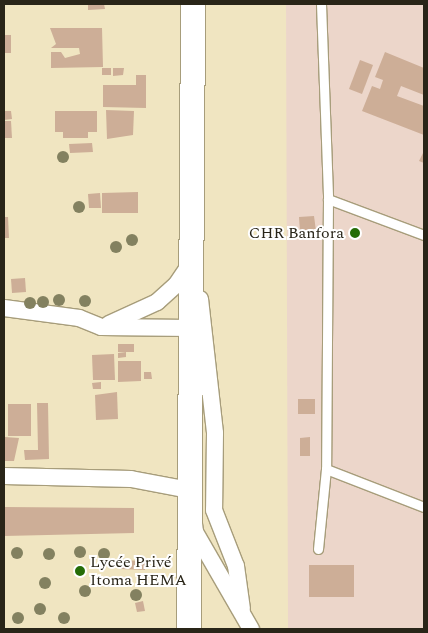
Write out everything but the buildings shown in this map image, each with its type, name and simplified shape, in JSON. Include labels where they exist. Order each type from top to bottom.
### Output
[{"type":"street","points":[[189,629],[193,4]]},
{"type":"street","points":[[100,327],[156,302],[176,285],[191,252]]},
{"type":"street","points":[[191,252],[212,394],[213,501],[236,566],[242,609]]},
{"type":"street","points":[[4,308],[79,318],[100,327],[191,328]]},
{"type":"street","points":[[4,476],[131,479],[190,490]]},
{"type":"street","points":[[190,490],[195,532],[242,609],[250,629]]},
{"type":"lane","points":[[318,549],[326,468],[328,199],[321,4]]},
{"type":"lane","points":[[328,199],[424,235]]},
{"type":"lane","points":[[326,468],[424,507]]},
{"type":"shaded area","name":"CHR Banfora","points":[[286,4],[424,4],[424,629],[288,629]]},
{"type":"place","name":"CHR Banfora","points":[[355,233]]},
{"type":"place","name":"Lycée Privé Itoma HEMA","points":[[80,571]]}]
